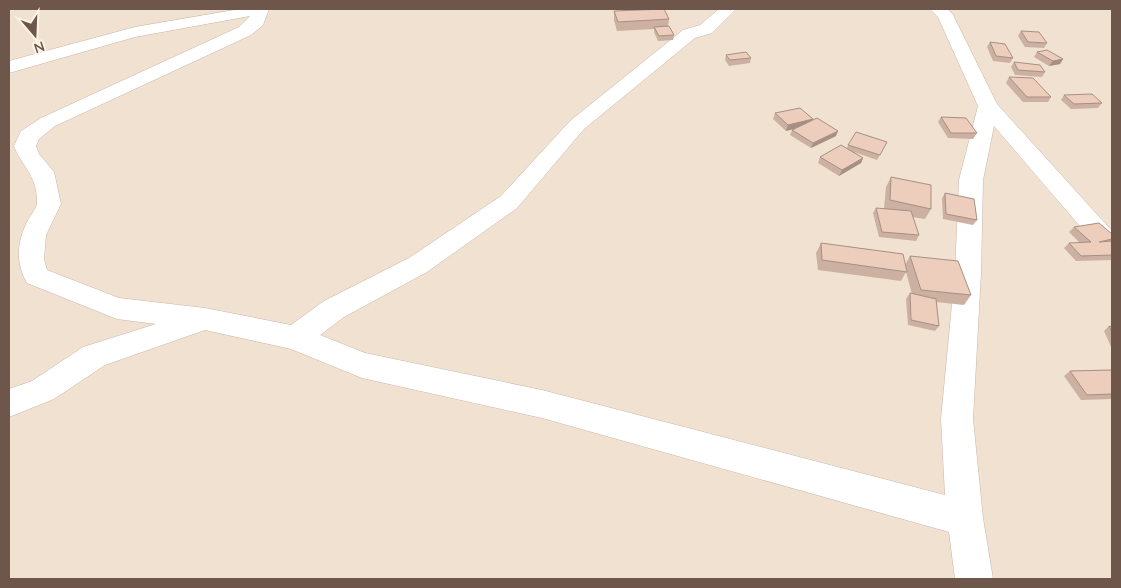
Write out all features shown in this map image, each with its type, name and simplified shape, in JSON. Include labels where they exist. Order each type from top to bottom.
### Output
[{"type":"street","points":[[260,9],[257,20],[245,31],[48,122],[29,136],[25,146],[29,156],[43,172],[49,204],[33,235],[32,259],[36,276],[117,308],[205,319],[295,338],[362,364],[542,404],[965,518]]},
{"type":"street","points":[[9,67],[96,41],[155,28],[230,17],[260,9]]},
{"type":"street","points":[[295,338],[334,309],[418,265],[509,202],[577,124],[689,34],[706,28],[728,9]]},
{"type":"street","points":[[943,11],[988,106],[1112,247]]},
{"type":"street","points":[[974,579],[965,518],[956,419],[968,273],[971,180],[988,106]]},
{"type":"street","points":[[94,356],[128,309]]},
{"type":"street","points":[[9,403],[43,390],[94,356],[205,319]]},
{"type":"shaded area","points":[[9,9],[1112,9],[1112,579],[9,579]]},
{"type":"building","points":[[664,9],[669,19],[618,22],[614,11]]},
{"type":"building","points":[[669,26],[674,35],[659,36],[654,27]]},
{"type":"building","points":[[1021,31],[1039,32],[1047,43],[1028,42]]},
{"type":"building","points":[[990,42],[1005,44],[1013,58],[996,56]]},
{"type":"building","points":[[1047,50],[1063,59],[1053,61],[1037,52]]},
{"type":"building","points":[[746,52],[751,58],[730,60],[726,55]]},
{"type":"building","points":[[1014,62],[1040,65],[1045,72],[1018,70]]},
{"type":"building","points":[[1009,77],[1033,78],[1051,97],[1027,97]]},
{"type":"building","points":[[1092,94],[1102,103],[1074,104],[1064,95]]},
{"type":"building","points":[[800,108],[813,119],[788,125],[775,113]]},
{"type":"building","points":[[941,117],[966,118],[977,133],[951,133]]},
{"type":"building","points":[[817,118],[838,131],[813,143],[792,130]]},
{"type":"building","points":[[856,132],[887,142],[880,155],[848,145]]},
{"type":"building","points":[[841,145],[863,158],[842,170],[820,157]]},
{"type":"building","points":[[891,177],[931,185],[931,209],[890,200]]},
{"type":"building","points":[[945,193],[974,199],[977,220],[946,214]]},
{"type":"building","points":[[876,208],[911,211],[919,235],[882,232]]},
{"type":"building","points":[[1099,223],[1112,234],[1112,239],[1099,242],[1112,241],[1112,255],[1081,256],[1069,243],[1091,242],[1074,227]]},
{"type":"building","points":[[821,243],[903,254],[907,272],[822,260]]},
{"type":"building","points":[[910,256],[958,261],[971,295],[921,290]]},
{"type":"building","points":[[910,293],[936,299],[939,326],[911,320]]},
{"type":"building","points":[[1112,370],[1112,394],[1087,395],[1070,371]]}]
